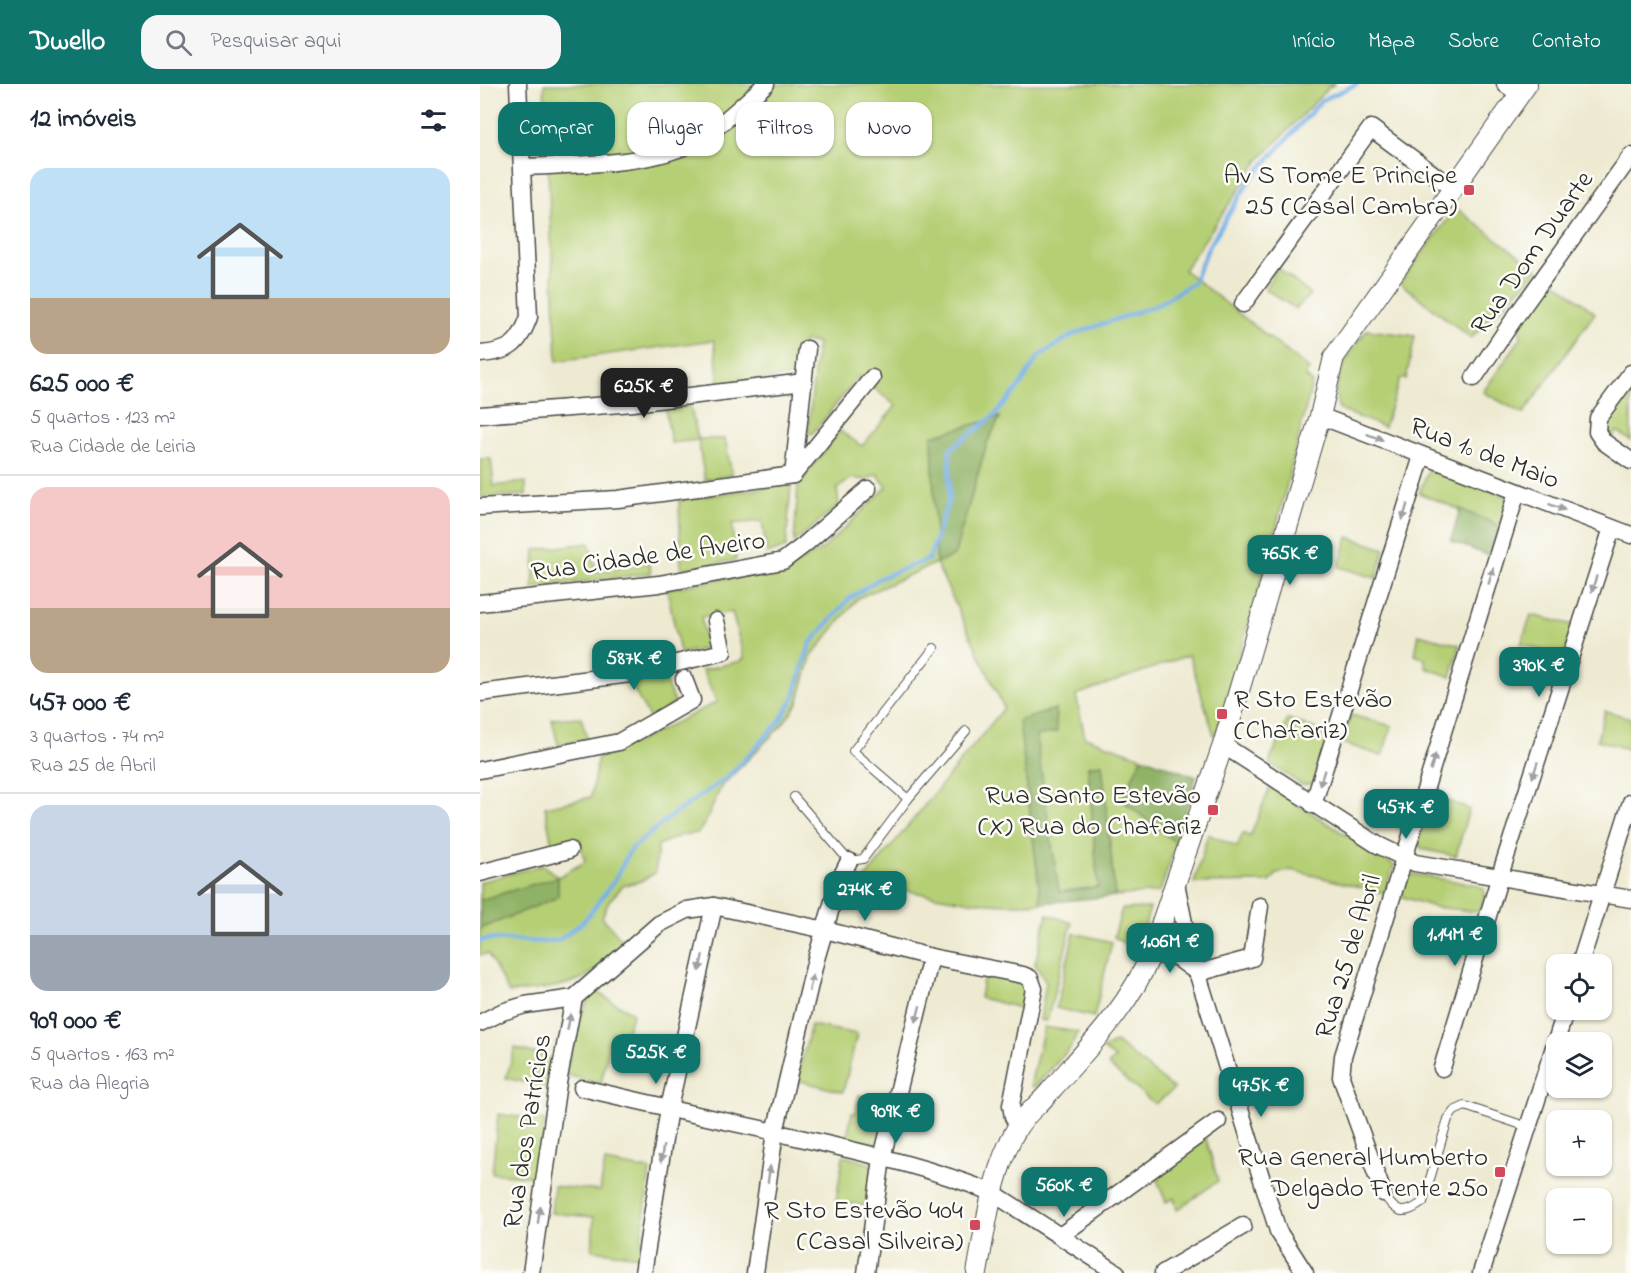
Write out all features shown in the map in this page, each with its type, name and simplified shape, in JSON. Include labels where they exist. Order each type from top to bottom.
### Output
[{"type":"street","points":[[480,354],[498,353],[514,345],[523,334],[529,317],[519,84]]},
{"type":"street","points":[[523,167],[632,159],[669,153],[692,143],[721,124],[766,84]]},
{"type":"street","points":[[977,1273],[993,1193],[1005,1152],[1018,1126],[1123,1005],[1142,977],[1151,954],[1223,745],[1320,416],[1334,357],[1452,188],[1517,87]]},
{"type":"street","points":[[1243,304],[1371,128],[1452,188]]},
{"type":"street","name":"Rua Dom Duarte","points":[[1474,378],[1631,156]]},
{"type":"street","points":[[793,476],[807,349]]},
{"type":"street","points":[[1631,372],[1598,418],[1597,432],[1604,442],[1631,461]]},
{"type":"street","points":[[480,507],[618,499],[793,476],[872,378]]},
{"type":"street","points":[[480,415],[633,403],[804,382]]},
{"type":"street","name":"Rua 1º de Maio","points":[[1320,416],[1631,536]]},
{"type":"street","points":[[1313,804],[1422,456]]},
{"type":"street","name":"Rua Cidade de Aveiro","points":[[480,603],[659,584],[783,561],[868,489]]},
{"type":"street","name":"Rua 25 de Abril","points":[[1383,1192],[1341,1077],[1343,1056],[1516,492]]},
{"type":"street","points":[[1442,1068],[1612,528]]},
{"type":"street","points":[[480,693],[630,674],[723,652],[716,621]]},
{"type":"street","points":[[480,770],[619,742],[692,700],[684,679]]},
{"type":"street","points":[[1223,745],[1313,804],[1415,863],[1631,899]]},
{"type":"street","points":[[1584,954],[1631,802]]},
{"type":"street","points":[[480,873],[569,850]]},
{"type":"street","points":[[754,1273],[781,1133],[825,930],[839,881],[849,861]]},
{"type":"street","points":[[1176,883],[1188,943],[1278,1231],[1305,1273]]},
{"type":"street","points":[[643,1273],[714,906]]},
{"type":"street","points":[[480,1023],[502,1012],[525,1005],[574,998],[658,924],[687,910],[714,906],[1030,978],[1034,988],[1011,1105],[1013,1117],[1018,1126]]},
{"type":"street","points":[[1198,973],[1252,958],[1260,906]]},
{"type":"street","points":[[1159,930],[1176,933],[1188,943]]},
{"type":"street","points":[[1151,954],[1176,957],[1198,973]]},
{"type":"street","points":[[866,1273],[882,1158],[931,957]]},
{"type":"street","name":"Rua dos Patrícios","points":[[531,1273],[558,1083],[574,998]]},
{"type":"street","points":[[1481,1273],[1563,1020]]},
{"type":"street","points":[[582,1088],[781,1133],[882,1158],[974,1185],[993,1193],[1117,1273]]},
{"type":"street","points":[[1060,1236],[1218,1121]]},
{"type":"street","points":[[1163,1273],[1243,1226]]},
{"type":"lane","points":[[908,799],[853,751],[934,648]]},
{"type":"lane","points":[[794,797],[849,861],[864,859],[908,799],[966,731]]},
{"type":"lane","points":[[1383,1192],[1392,1206],[1401,1212],[1412,1210],[1423,1202],[1448,1119],[1454,1111],[1465,1106],[1528,1127]]},
{"type":"green space","points":[[544,84],[1335,84],[1329,87],[1259,160],[1184,270],[1309,369],[1305,375],[1312,383],[1273,540],[1215,738],[1189,655],[1076,695],[1085,737],[1142,757],[1122,800],[1176,843],[1160,892],[1115,896],[1102,764],[1088,766],[1098,887],[1059,892],[1035,736],[1019,721],[1041,903],[974,902],[863,881],[1004,708],[936,563],[858,598],[811,657],[798,703],[782,725],[721,787],[698,833],[682,835],[658,845],[655,873],[641,881],[623,886],[609,901],[602,917],[624,942],[605,963],[592,973],[570,983],[509,993],[488,954],[480,955],[480,929],[557,897],[558,878],[480,900],[480,882],[543,865],[558,877],[585,862],[579,839],[552,845],[545,807],[591,797],[598,756],[633,744],[717,702],[702,670],[741,661],[744,658],[732,612],[701,617],[707,649],[680,653],[667,589],[790,567],[823,549],[887,487],[877,474],[866,480],[852,478],[837,489],[839,505],[794,542],[798,485],[840,431],[862,446],[896,406],[859,376],[812,434],[808,433],[817,343],[804,341],[793,376],[719,384],[714,340],[557,361],[547,156],[615,156],[615,102],[545,102]],"holes":[[[1000,418],[987,443],[954,555],[932,436]]]},
{"type":"green space","points":[[1456,208],[1538,270],[1471,338],[1400,283]]},
{"type":"green space","points":[[1277,267],[1310,294],[1296,309],[1265,289]]},
{"type":"green space","points":[[1551,278],[1595,313],[1523,414],[1483,392],[1521,338],[1519,324]]},
{"type":"green space","points":[[1367,330],[1415,336],[1406,379],[1400,379],[1384,427],[1340,410],[1337,400],[1336,390],[1343,368],[1354,347]]},
{"type":"green space","points":[[1631,388],[1631,441],[1617,431],[1611,440],[1605,431],[1607,421]]},
{"type":"green space","points":[[690,405],[698,439],[725,439],[732,475],[705,480],[698,440],[671,443],[665,407]]},
{"type":"green space","points":[[1000,417],[987,443],[954,556],[936,563],[932,436]]},
{"type":"green space","points":[[480,459],[491,459],[494,486],[526,482],[526,495],[480,497]]},
{"type":"green space","points":[[1435,467],[1508,497],[1500,526],[1419,493],[1429,469]]},
{"type":"green space","points":[[791,484],[786,547],[767,554],[762,521],[732,524],[736,560],[681,569],[679,500]]},
{"type":"green space","points":[[1460,509],[1500,526],[1490,556],[1451,541]]},
{"type":"green space","points":[[1348,537],[1385,549],[1376,578],[1339,567]]},
{"type":"green space","points":[[589,543],[597,572],[649,562],[651,573],[533,588],[535,550]]},
{"type":"green space","points":[[1531,615],[1574,625],[1563,657],[1521,644]]},
{"type":"green space","points":[[1419,634],[1460,645],[1451,677],[1426,668],[1425,659],[1415,655]]},
{"type":"green space","points":[[663,676],[675,703],[650,719],[630,683]]},
{"type":"green space","points":[[1055,709],[1057,732],[1036,736],[1059,892],[1098,887],[1088,766],[1102,764],[1115,896],[1041,903],[1019,721]]},
{"type":"green space","points":[[1605,711],[1631,718],[1631,750],[1597,740]]},
{"type":"green space","points":[[1351,715],[1392,726],[1382,756],[1342,743]]},
{"type":"green space","points":[[581,717],[587,739],[558,745],[552,719]]},
{"type":"green space","points":[[1288,719],[1329,734],[1316,783],[1302,785],[1269,763]]},
{"type":"green space","points":[[1142,757],[1196,777],[1176,843],[1122,800]]},
{"type":"green space","points":[[1270,787],[1394,865],[1384,893],[1291,870],[1277,874],[1270,882],[1194,883],[1208,834],[1237,847],[1243,833],[1250,837]]},
{"type":"green space","points":[[1432,795],[1469,809],[1456,856],[1422,849],[1418,843]]},
{"type":"green space","points":[[1413,874],[1476,885],[1484,889],[1480,912],[1434,907],[1400,896],[1406,877]]},
{"type":"green space","points":[[558,877],[558,897],[480,929],[480,900]]},
{"type":"green space","points":[[1150,908],[1137,952],[1114,937],[1122,909]]},
{"type":"green space","points":[[1047,914],[1072,923],[1047,1021],[1040,1020],[1046,982],[1035,964]]},
{"type":"green space","points":[[1074,933],[1112,942],[1094,1017],[1056,1008]]},
{"type":"green space","points":[[984,974],[1022,983],[1027,987],[1025,1009],[980,998]]},
{"type":"green space","points":[[594,991],[633,1013],[625,1036],[612,1032],[601,1084],[566,1075],[579,1021]]},
{"type":"green space","points":[[811,1025],[857,1034],[843,1092],[797,1080]]},
{"type":"green space","points":[[1044,1027],[1078,1032],[1070,1048],[1034,1088],[1031,1085],[1032,1077]]},
{"type":"green space","points":[[1116,1042],[1174,1089],[1155,1104],[1108,1065],[1115,1058],[1103,1049]]},
{"type":"green space","points":[[515,1048],[554,1059],[550,1088],[506,1078]]},
{"type":"green space","points":[[859,1095],[887,1104],[878,1143],[846,1139],[852,1113],[856,1113]]},
{"type":"green space","points":[[498,1114],[545,1121],[536,1177],[492,1173]]},
{"type":"green space","points":[[1206,1138],[1218,1181],[1177,1210],[1174,1198],[1166,1202],[1155,1175]]},
{"type":"green space","points":[[843,1156],[872,1164],[868,1206],[836,1202]]},
{"type":"green space","points":[[605,1162],[650,1170],[639,1256],[592,1250],[594,1217],[551,1213],[554,1186],[600,1191]]},
{"type":"waterway","points":[[480,941],[489,939],[544,942],[559,940],[584,921],[615,880],[630,850],[675,813],[728,777],[779,722],[793,699],[810,644],[849,599],[880,578],[929,559],[949,499],[950,449],[994,416],[1020,386],[1038,357],[1074,334],[1157,305],[1193,283],[1209,246],[1250,180],[1322,100],[1357,84]]},
{"type":"place","name":"Av S Tome E Principe 25 (Casal Cambra)","points":[[1469,190]]},
{"type":"place","name":"R Sto Estevão (Chafariz)","points":[[1222,714]]},
{"type":"place","name":"Rua Santo Estevão (X) Rua do Chafariz","points":[[1213,810]]},
{"type":"place","name":"Rua General Humberto Delgado Frente 250","points":[[1500,1172]]},
{"type":"place","name":"R Sto Estevão 404 (Casal Silveira)","points":[[975,1225]]}]
